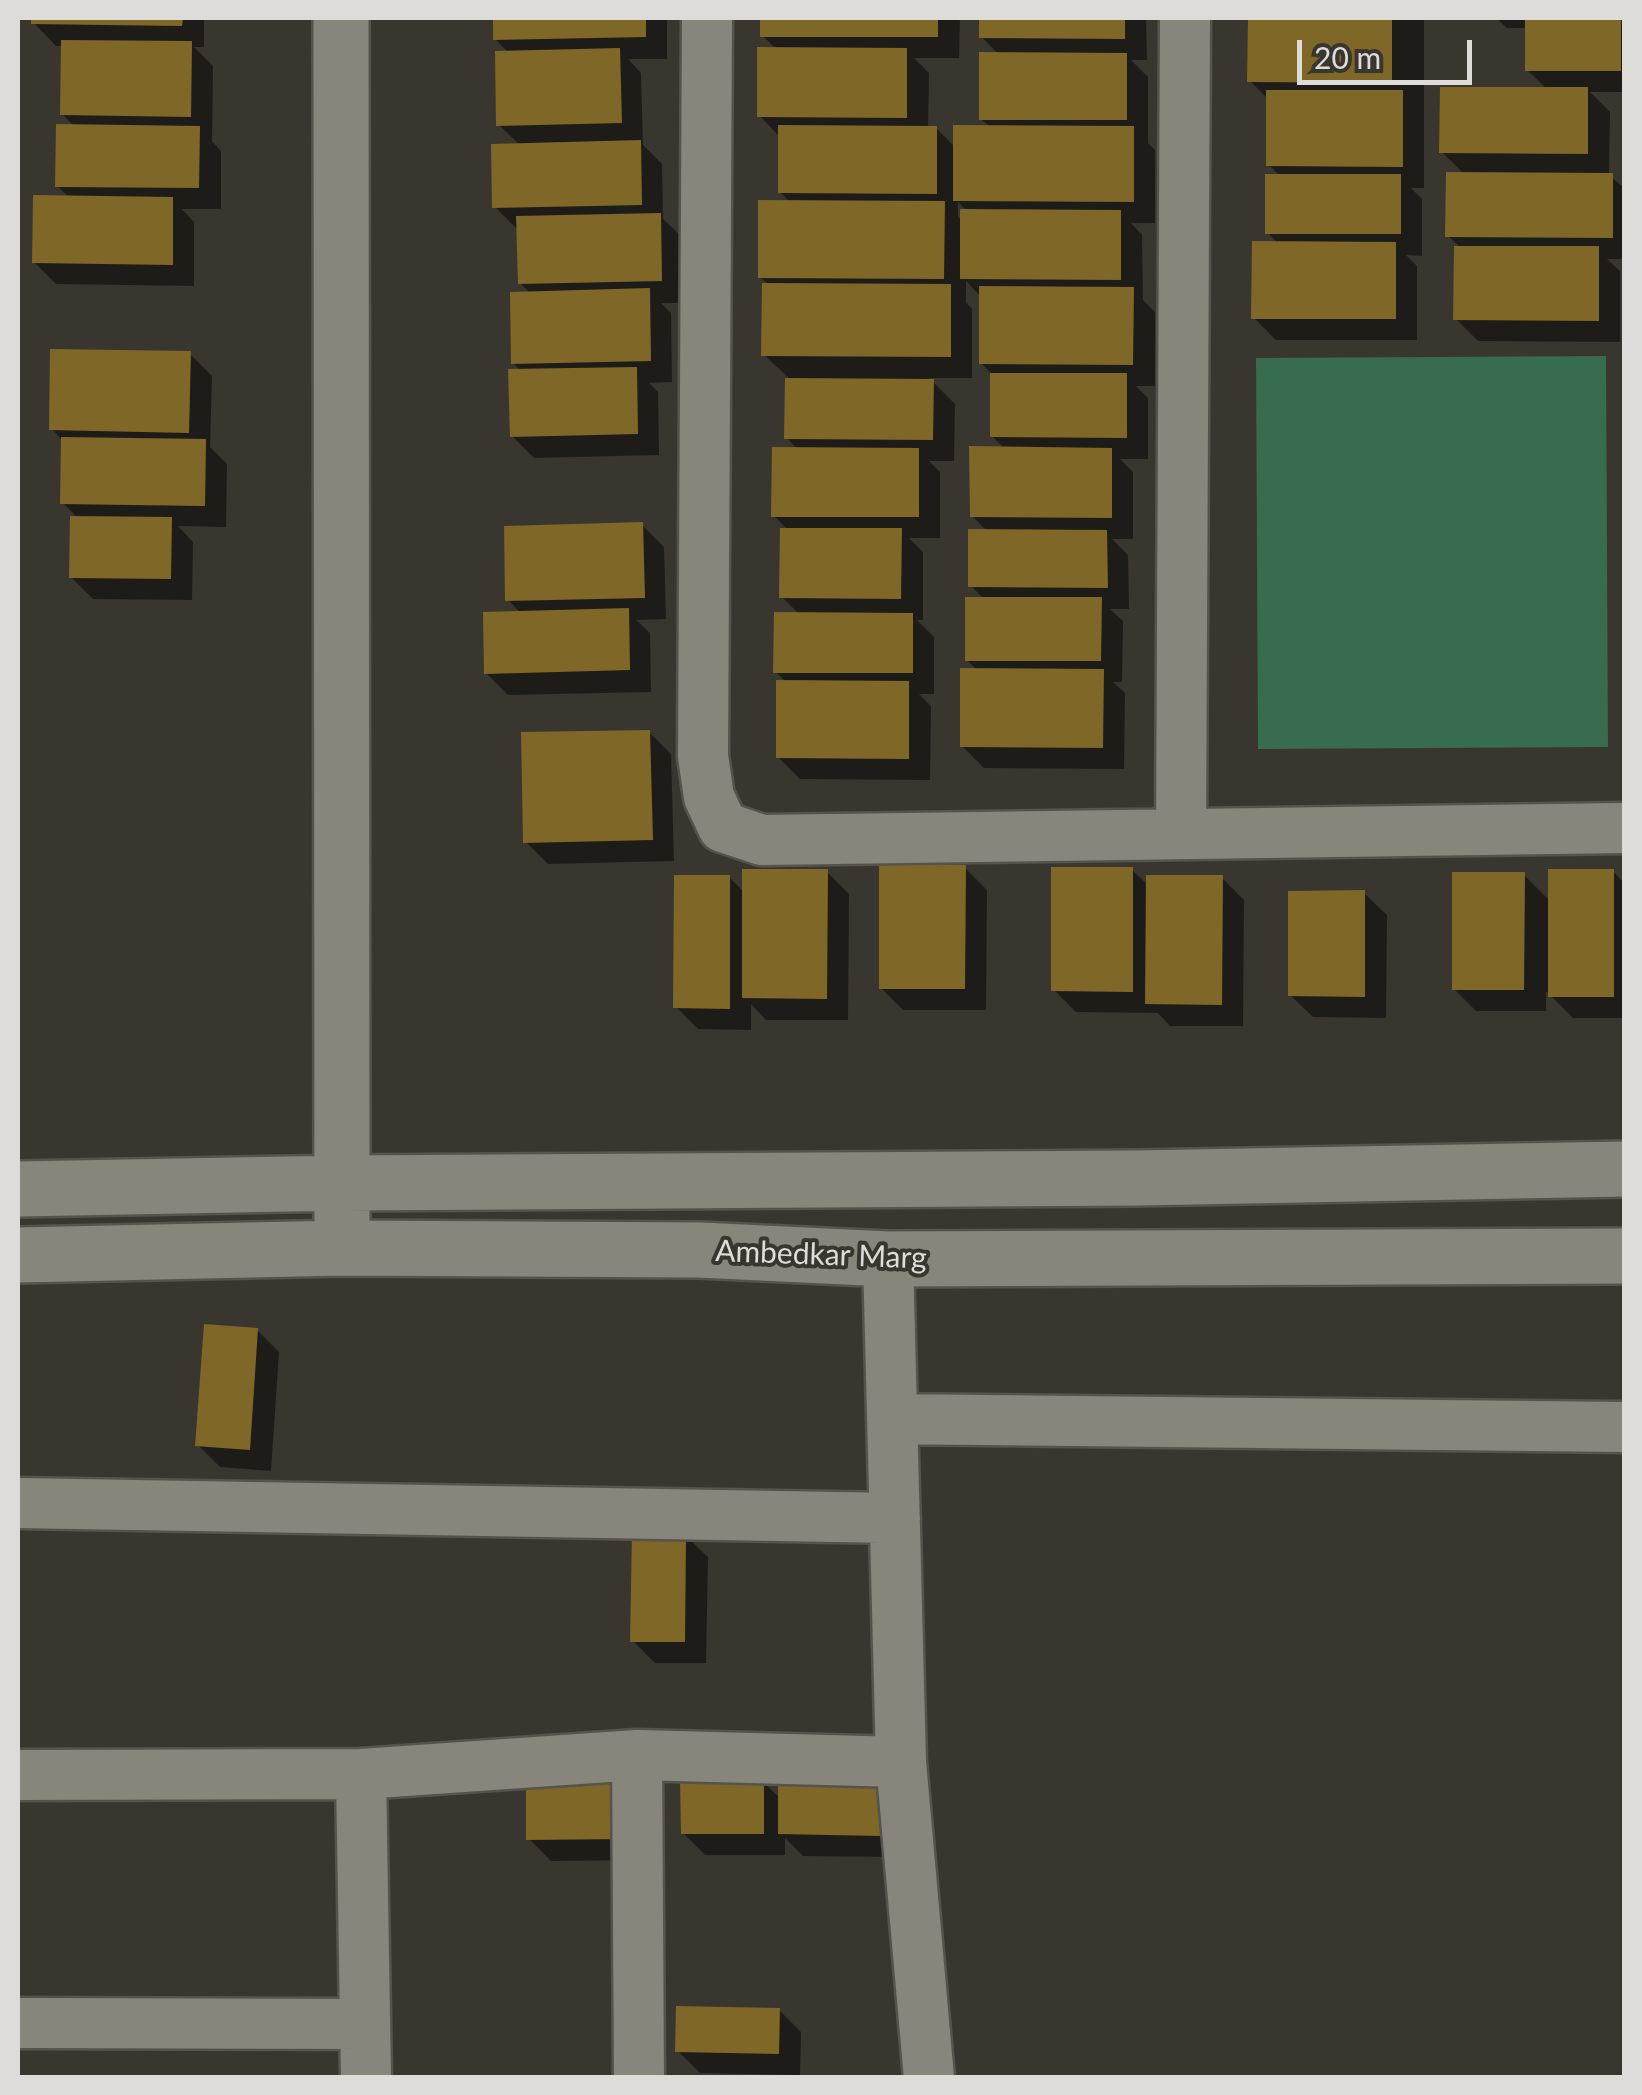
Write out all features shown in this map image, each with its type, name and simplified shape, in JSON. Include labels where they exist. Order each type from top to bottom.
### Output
[{"type":"street","points":[[341,18],[343,1248]]},
{"type":"street","points":[[707,18],[703,756],[709,797],[723,827],[762,840],[1624,828]]},
{"type":"street","points":[[1181,834],[1186,18]]},
{"type":"street","points":[[18,1189],[1624,1169]]},
{"type":"street","name":"Ambedkar Marg","points":[[18,1256],[343,1248],[700,1250],[888,1260],[1624,1256]]},
{"type":"street","points":[[888,1260],[900,1762],[930,2078]]},
{"type":"street","points":[[892,1420],[1624,1427]]},
{"type":"street","points":[[18,1503],[896,1518]]},
{"type":"street","points":[[18,1775],[361,1774],[637,1755],[900,1762]]},
{"type":"street","points":[[637,1755],[639,2078]]},
{"type":"street","points":[[361,1774],[366,2078]]},
{"type":"street","points":[[18,2024],[366,2024]]},
{"type":"green space","points":[[1606,356],[1608,747],[1258,749],[1256,358]]},
{"type":"building","points":[[31,18],[183,18],[182,26],[31,24]]},
{"type":"building","points":[[493,18],[646,18],[646,37],[493,40]]},
{"type":"building","points":[[760,18],[938,18],[938,37],[760,37]]},
{"type":"building","points":[[979,18],[1125,18],[1125,39],[979,38]]},
{"type":"building","points":[[1248,18],[1392,18],[1392,83],[1247,82]]},
{"type":"building","points":[[1525,18],[1621,18],[1621,71],[1525,71]]},
{"type":"building","points":[[61,40],[192,41],[191,117],[60,115]]},
{"type":"building","points":[[757,47],[907,48],[907,118],[757,117]]},
{"type":"building","points":[[620,48],[622,123],[496,126],[495,51]]},
{"type":"building","points":[[979,52],[1127,53],[1127,120],[979,120]]},
{"type":"building","points":[[1440,87],[1588,87],[1588,154],[1439,153]]},
{"type":"building","points":[[1266,90],[1403,90],[1403,167],[1266,166]]},
{"type":"building","points":[[56,124],[200,126],[199,188],[55,187]]},
{"type":"building","points":[[778,125],[937,126],[937,194],[778,193]]},
{"type":"building","points":[[953,125],[1134,126],[1134,202],[953,201]]},
{"type":"building","points":[[641,140],[642,205],[492,208],[491,144]]},
{"type":"building","points":[[1446,172],[1613,173],[1613,238],[1445,237]]},
{"type":"building","points":[[1265,174],[1401,174],[1401,234],[1265,234]]},
{"type":"building","points":[[33,195],[173,197],[173,265],[32,263]]},
{"type":"building","points":[[758,200],[945,201],[944,279],[758,278]]},
{"type":"building","points":[[960,209],[1121,210],[1121,280],[960,279]]},
{"type":"building","points":[[661,213],[662,281],[518,284],[516,216]]},
{"type":"building","points":[[1252,241],[1396,242],[1396,319],[1251,319]]},
{"type":"building","points":[[1454,246],[1599,246],[1599,321],[1453,320]]},
{"type":"building","points":[[762,283],[951,284],[951,357],[761,356]]},
{"type":"building","points":[[979,286],[1134,287],[1133,365],[979,364]]},
{"type":"building","points":[[650,288],[651,361],[511,364],[510,292]]},
{"type":"building","points":[[50,349],[191,351],[189,433],[49,430]]},
{"type":"building","points":[[637,367],[638,434],[510,437],[508,369]]},
{"type":"building","points":[[990,373],[1127,373],[1127,438],[990,437]]},
{"type":"building","points":[[785,378],[934,379],[933,440],[784,439]]},
{"type":"building","points":[[61,437],[206,439],[205,506],[60,504]]},
{"type":"building","points":[[969,446],[1112,448],[1112,518],[970,517]]},
{"type":"building","points":[[772,447],[919,448],[919,517],[771,517]]},
{"type":"building","points":[[70,516],[172,517],[171,579],[69,578]]},
{"type":"building","points":[[643,522],[645,598],[505,601],[504,526]]},
{"type":"building","points":[[780,528],[902,528],[901,599],[779,598]]},
{"type":"building","points":[[968,529],[1107,530],[1108,588],[968,587]]},
{"type":"building","points":[[965,597],[1102,597],[1101,661],[965,661]]},
{"type":"building","points":[[629,608],[630,670],[484,674],[483,612]]},
{"type":"building","points":[[774,612],[913,613],[913,673],[773,673]]},
{"type":"building","points":[[960,668],[1104,669],[1103,748],[960,747]]},
{"type":"building","points":[[776,680],[909,681],[909,759],[776,758]]},
{"type":"building","points":[[650,730],[653,840],[523,843],[521,732]]},
{"type":"building","points":[[879,865],[966,865],[965,989],[879,989]]},
{"type":"building","points":[[1051,867],[1133,867],[1133,992],[1051,991]]},
{"type":"building","points":[[742,869],[828,869],[827,999],[742,998]]},
{"type":"building","points":[[1548,869],[1614,869],[1614,997],[1548,997]]},
{"type":"building","points":[[1452,872],[1525,872],[1524,990],[1452,990]]},
{"type":"building","points":[[674,875],[730,875],[730,1009],[673,1008]]},
{"type":"building","points":[[1146,875],[1223,875],[1222,1005],[1145,1004]]},
{"type":"building","points":[[1365,890],[1365,997],[1288,996],[1288,891]]},
{"type":"building","points":[[204,1324],[258,1328],[250,1450],[195,1446]]},
{"type":"building","points":[[632,1532],[686,1533],[685,1642],[630,1642]]},
{"type":"building","points":[[778,1771],[882,1773],[881,1836],[778,1834]]},
{"type":"building","points":[[626,1779],[626,1839],[526,1840],[526,1780]]},
{"type":"building","points":[[680,1779],[764,1779],[764,1834],[681,1834]]},
{"type":"building","points":[[676,2006],[780,2008],[779,2054],[675,2052]]}]
